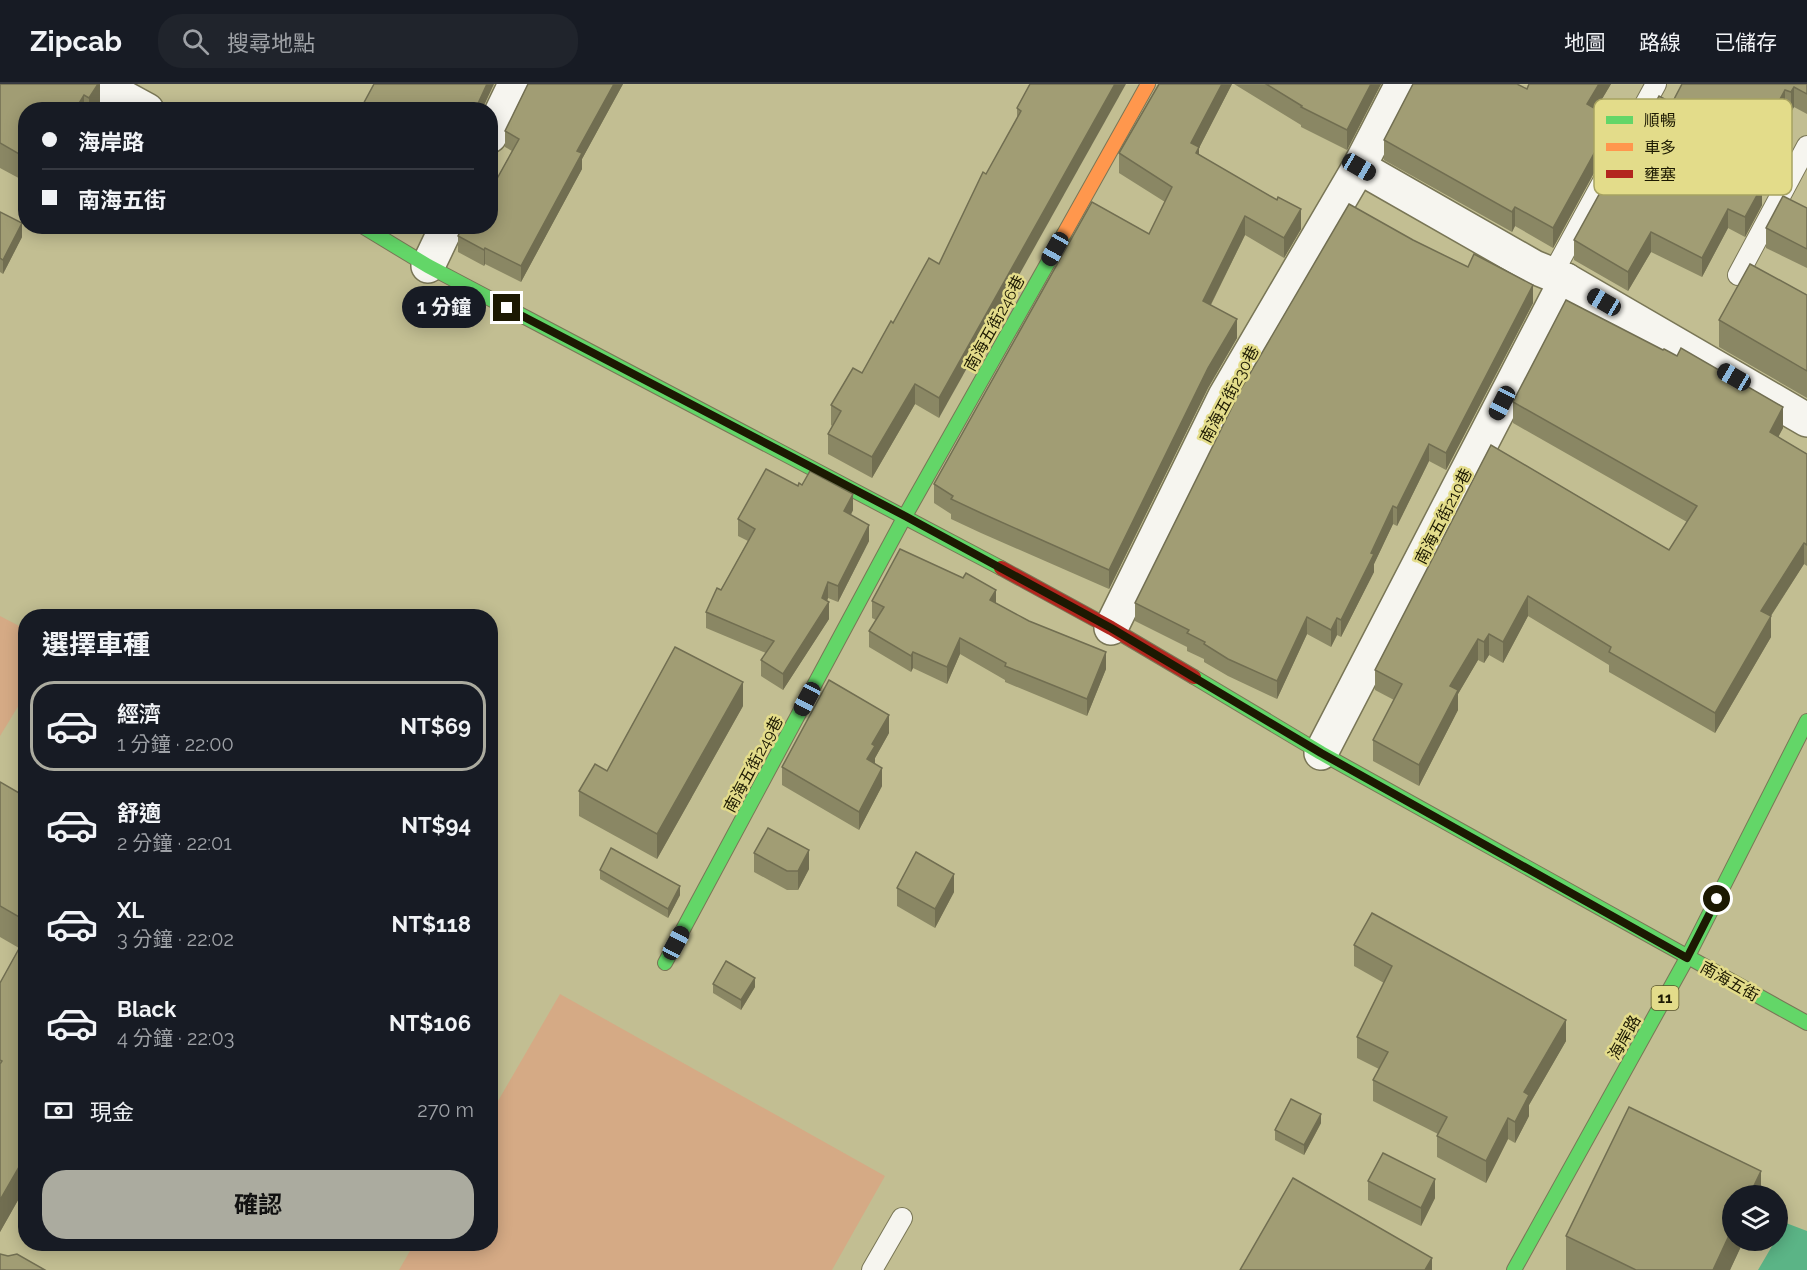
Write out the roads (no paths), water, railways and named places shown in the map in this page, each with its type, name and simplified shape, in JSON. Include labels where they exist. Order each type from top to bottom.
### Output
[{"type":"street","points":[[99,84],[132,102]]},
{"type":"street","points":[[498,119],[515,84]]},
{"type":"street","name":"南海五街246巷","points":[[905,516],[1148,84]]},
{"type":"street","name":"南海五街230巷","points":[[1111,628],[1225,396],[1359,167],[1402,84]]},
{"type":"street","points":[[1359,167],[1534,267],[1559,276],[1807,420]]},
{"type":"street","name":"南海五街","points":[[375,234],[428,266],[905,516],[1111,628],[1321,753],[1807,1023]]},
{"type":"street","points":[[428,266],[443,234]]},
{"type":"street","name":"南海五街210巷","points":[[1321,753],[1559,276]]},
{"type":"street","name":"南海五街249巷","points":[[665,963],[905,516]]},
{"type":"street","name":"海岸路","points":[[1514,1270],[1687,958],[1807,721]]},
{"type":"lane","points":[[1648,99],[1656,84]]},
{"type":"lane","points":[[1792,174],[1807,146]]},
{"type":"lane","points":[[1559,276],[1600,195]]},
{"type":"lane","points":[[1738,275],[1781,195]]},
{"type":"lane","points":[[872,1270],[902,1218]]}]
